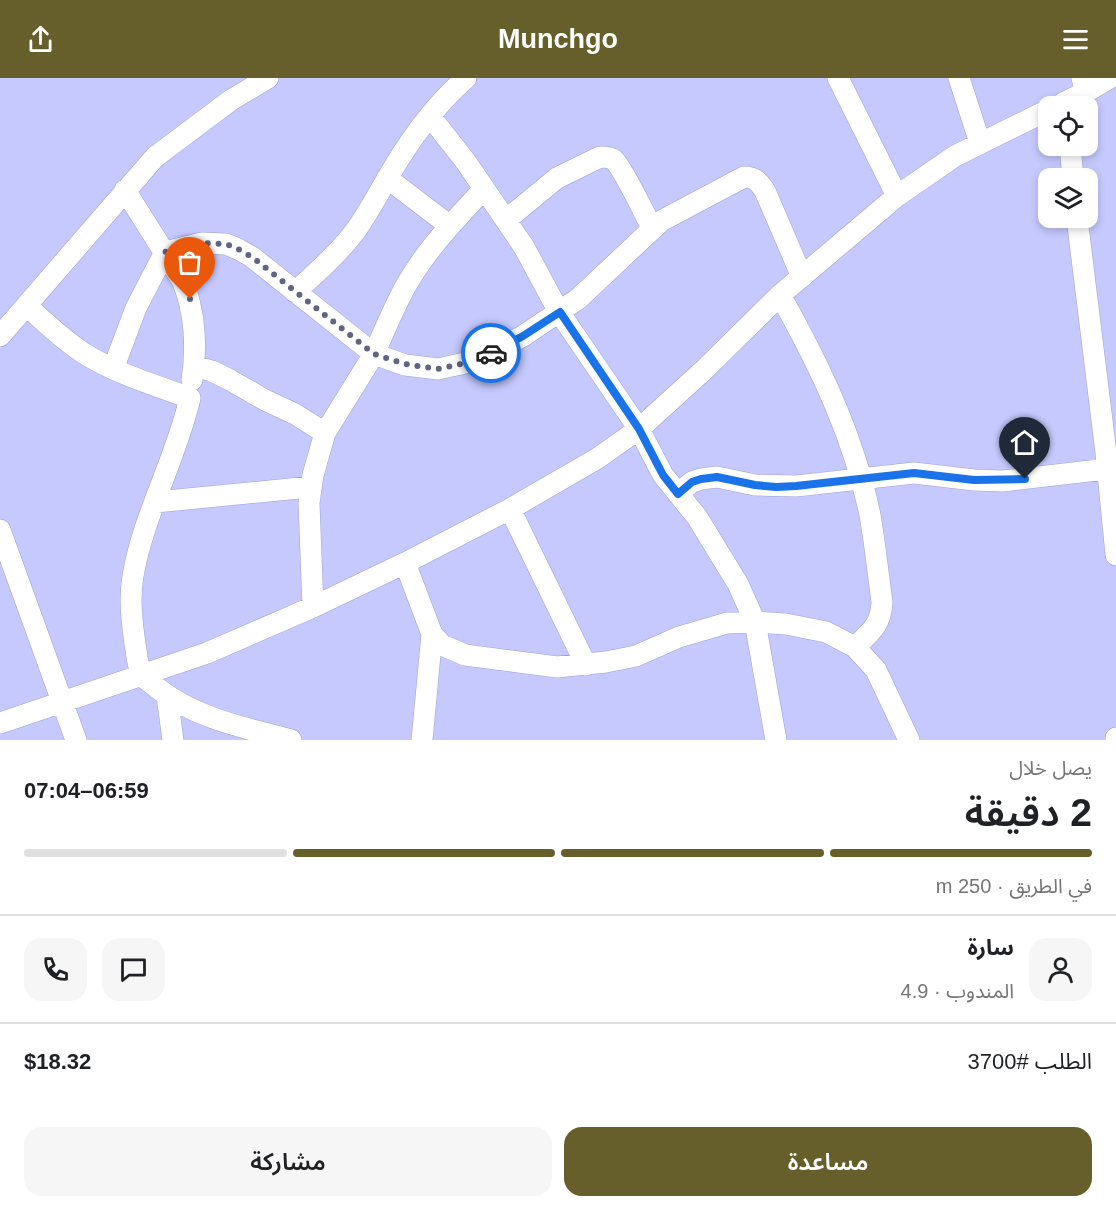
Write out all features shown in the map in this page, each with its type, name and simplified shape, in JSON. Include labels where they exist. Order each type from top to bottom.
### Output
[{"type":"street","points":[[0,336],[155,158],[231,100],[268,78]]},
{"type":"street","points":[[295,292],[334,255],[355,231],[387,178],[430,116],[466,78]]},
{"type":"street","points":[[838,78],[897,196]]},
{"type":"street","points":[[958,78],[980,143]]},
{"type":"street","points":[[1071,96],[1084,85],[1110,78]]},
{"type":"street","points":[[430,116],[507,220],[560,312],[639,429],[653,459],[697,517],[728,566],[755,622],[776,740]]},
{"type":"street","points":[[0,723],[207,654],[314,607],[510,508],[598,458],[639,429],[705,369],[780,295],[897,196],[955,156],[1038,116]]},
{"type":"street","points":[[507,220],[557,178],[578,166],[600,157],[607,157],[614,160],[621,170],[652,228]]},
{"type":"street","points":[[113,369],[136,308],[165,252],[202,243],[226,244],[252,257],[374,354],[405,364],[438,369],[465,363],[493,352],[523,336],[560,312],[586,291],[661,220],[744,177],[751,177],[758,181],[765,191],[802,277]]},
{"type":"street","points":[[387,178],[450,225]]},
{"type":"street","points":[[314,607],[309,541],[310,487],[325,433],[374,354],[399,298],[413,274],[450,225],[484,189]]},
{"type":"street","points":[[125,190],[183,282],[190,299],[194,343],[190,398],[182,430],[144,536],[133,576],[130,598],[139,667],[142,675],[167,696],[211,718],[291,740]]},
{"type":"street","points":[[1078,228],[1112,469],[1116,555]]},
{"type":"street","points":[[780,295],[821,373],[842,423],[870,516],[882,616],[876,626],[855,647]]},
{"type":"street","points":[[27,306],[61,337],[86,355],[113,369],[190,398]]},
{"type":"street","points":[[194,366],[212,371],[230,380],[295,414],[325,433]]},
{"type":"street","points":[[678,494],[692,482],[717,477],[776,487],[914,473],[1003,481],[1112,469]]},
{"type":"street","points":[[156,502],[310,487]]},
{"type":"street","points":[[510,508],[586,665]]},
{"type":"street","points":[[0,530],[76,740]]},
{"type":"street","points":[[405,563],[432,634],[442,645],[465,655],[557,667],[586,665],[636,656],[679,637],[727,623],[786,624],[826,632],[855,647],[876,670],[909,740]]},
{"type":"street","points":[[422,740],[432,634]]},
{"type":"street","points":[[167,696],[173,740]]},
{"type":"way so far","points":[[190,299],[183,282],[165,252],[202,243],[226,244],[252,257],[374,354],[405,364],[438,369],[465,363],[491,353]]},
{"type":"route","points":[[491,353],[560,312],[639,429],[653,459],[678,494],[692,482],[717,477],[776,487],[914,473],[974,480],[1025,479]]}]
